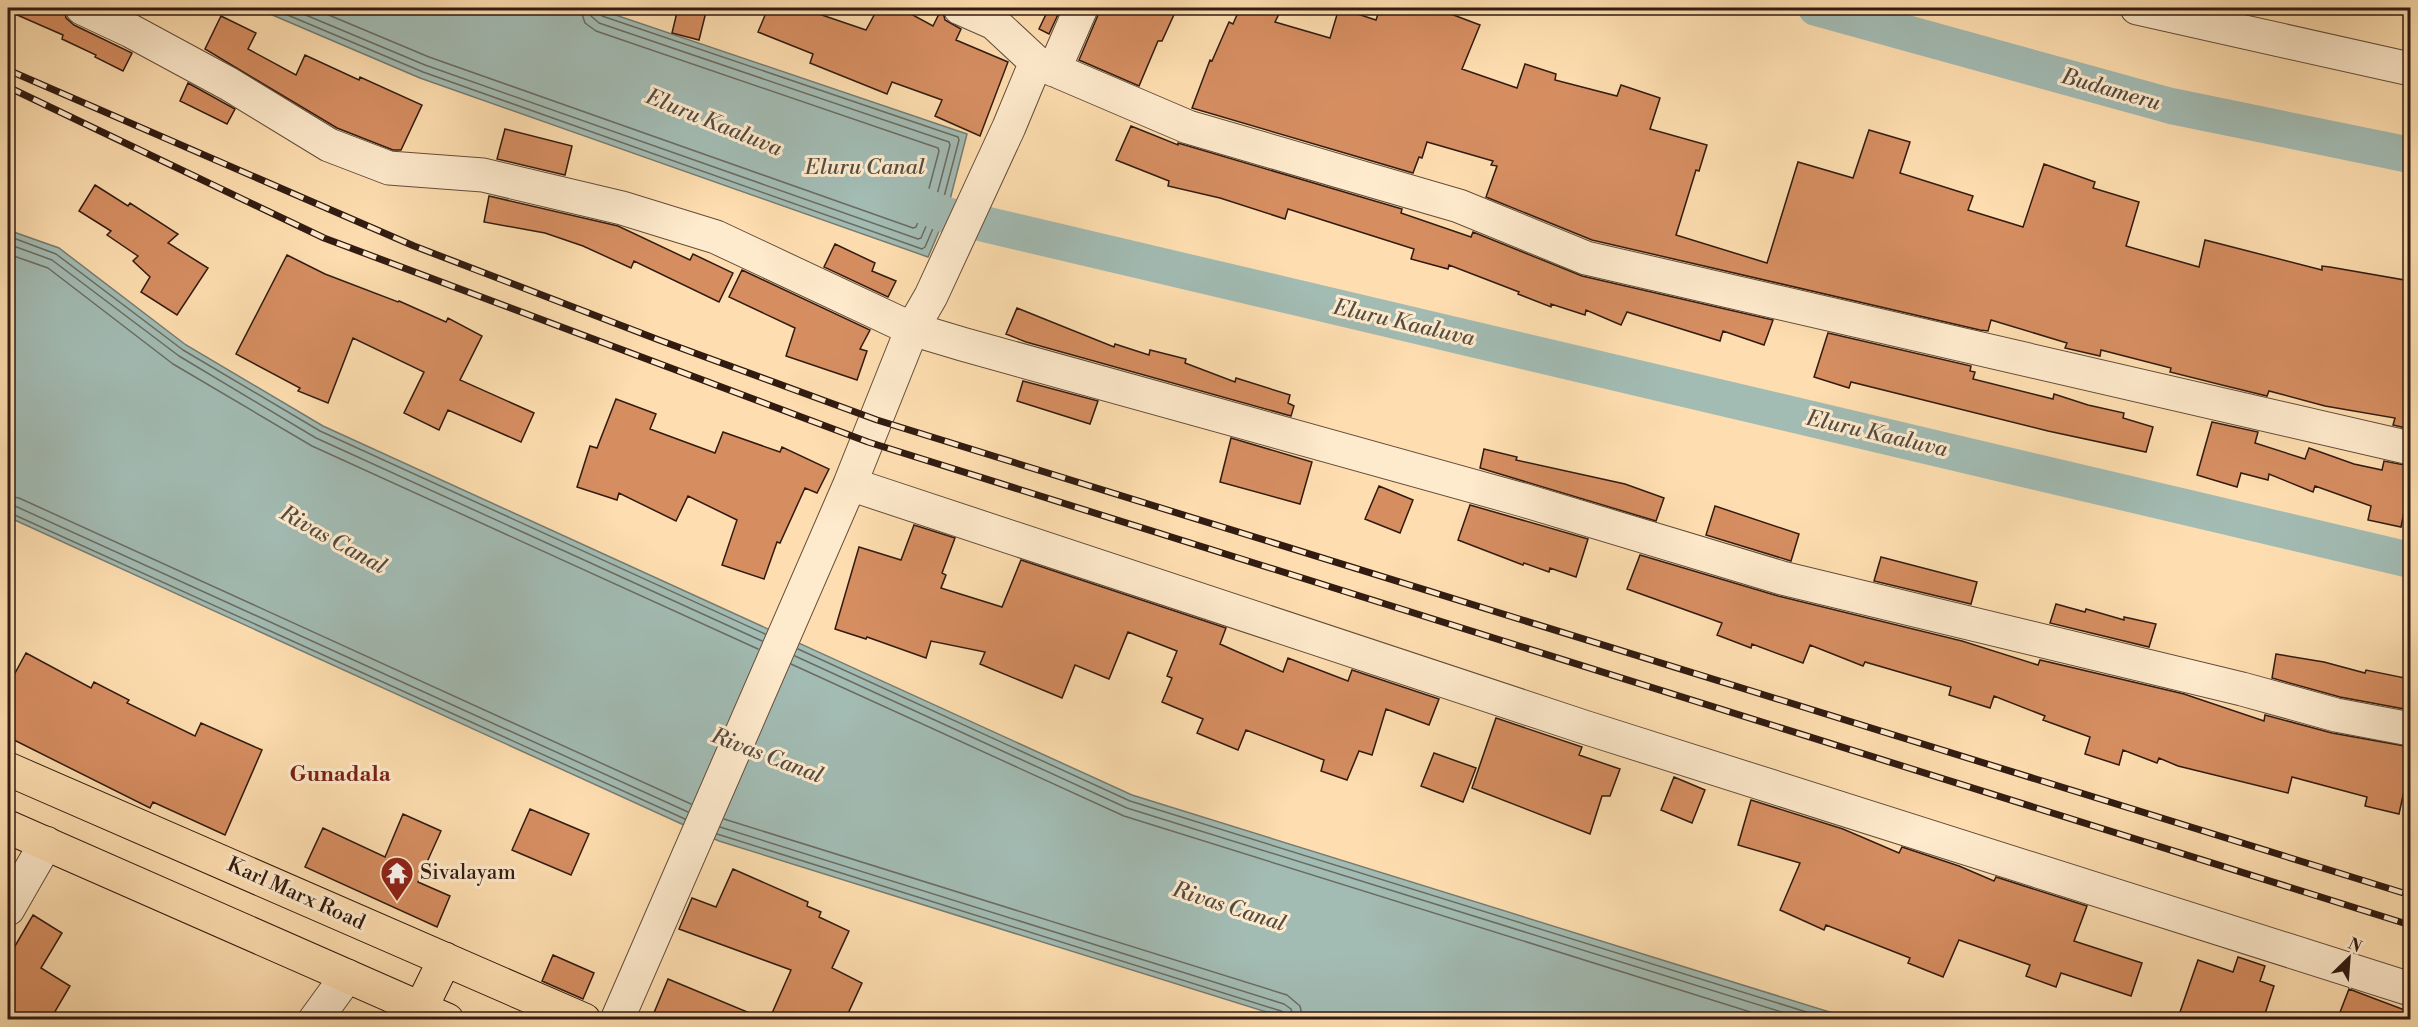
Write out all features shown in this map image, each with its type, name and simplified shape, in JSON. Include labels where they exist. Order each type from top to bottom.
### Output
[{"type":"main road","name":"Karl Marx Road","points":[[8,769],[584,1020]]},
{"type":"main road","points":[[8,827],[434,1014],[445,959]]},
{"type":"street","points":[[82,8],[131,31],[229,84],[329,145],[389,168],[483,175],[622,208],[716,237],[912,329],[1523,500],[1782,578],[2242,689],[2336,715],[2410,729]]},
{"type":"street","points":[[960,8],[994,23],[1045,66],[1188,127],[1459,206],[1586,258],[2410,448]]},
{"type":"street","points":[[617,1020],[850,484],[912,329],[931,296],[1009,127],[1081,8]]},
{"type":"street","points":[[2137,8],[2410,69]]},
{"type":"street","points":[[850,484],[1584,727],[2410,989]]},
{"type":"street","points":[[8,909],[46,843]]},
{"type":"street","points":[[315,1020],[347,976]]},
{"type":"water","name":"Eluru Canal","points":[[256,8],[595,8],[967,134],[946,215],[928,257],[420,78]]},
{"type":"water","name":"Rivas Canal","points":[[8,230],[59,248],[186,345],[323,426],[1132,795],[1852,1019],[1289,1019],[719,841],[8,517]]},
{"type":"building","points":[[8,8],[64,8],[66,18],[74,25],[132,53],[123,71],[62,39],[63,35],[8,11]]},
{"type":"building","points":[[678,8],[707,8],[699,40],[672,33]]},
{"type":"building","points":[[768,8],[818,8],[816,13],[866,30],[878,8],[900,8],[933,26],[942,8],[945,20],[961,29],[956,40],[1008,62],[980,136],[935,116],[942,100],[892,82],[887,94],[810,63],[813,54],[758,32]]},
{"type":"building","points":[[1049,8],[1061,8],[1049,34],[1039,29]]},
{"type":"building","points":[[1099,8],[1177,8],[1162,41],[1158,41],[1139,86],[1079,60]]},
{"type":"building","points":[[1240,8],[1282,8],[1275,22],[1330,38],[1339,8],[1376,20],[1380,8],[1435,8],[1480,25],[1462,69],[1517,88],[1525,64],[1556,74],[1555,80],[1617,96],[1621,85],[1660,98],[1650,129],[1707,145],[1699,171],[1696,170],[1676,235],[1767,263],[1798,162],[1853,178],[1869,130],[1910,142],[1900,173],[1973,196],[1968,210],[2023,227],[2044,164],[2095,182],[2093,188],[2139,202],[2126,246],[2199,267],[2205,240],[2322,270],[2322,266],[2410,281],[2410,429],[2393,425],[2395,418],[2325,406],[2269,391],[2267,396],[2170,372],[2171,368],[2101,350],[2100,356],[2065,348],[2067,343],[1991,320],[1988,331],[1980,330],[1592,240],[1486,197],[1497,166],[1491,165],[1493,161],[1427,142],[1422,158],[1419,157],[1413,173],[1192,108],[1210,60],[1212,61],[1229,22],[1233,24]]},
{"type":"building","points":[[221,16],[256,33],[248,49],[296,75],[305,55],[422,105],[401,150],[393,150],[337,128],[205,49]]},
{"type":"building","points":[[188,83],[235,109],[227,124],[180,101]]},
{"type":"building","points":[[1131,126],[1178,145],[1178,143],[1402,209],[1401,213],[1471,237],[1473,232],[1582,276],[1773,320],[1764,345],[1723,331],[1720,341],[1627,312],[1621,325],[1586,310],[1585,315],[1551,304],[1551,307],[1449,265],[1448,269],[1411,259],[1414,249],[1288,209],[1285,219],[1220,198],[1168,186],[1169,181],[1116,160]]},
{"type":"building","points":[[505,129],[572,146],[565,175],[497,159]]},
{"type":"building","points":[[95,185],[128,206],[130,203],[178,234],[168,243],[208,268],[177,315],[141,292],[150,277],[133,261],[138,256],[107,235],[111,231],[79,211]]},
{"type":"building","points":[[489,196],[618,226],[690,260],[693,254],[733,273],[719,302],[634,261],[631,268],[583,246],[545,233],[484,222]]},
{"type":"building","points":[[835,244],[875,263],[872,271],[896,281],[888,297],[824,267]]},
{"type":"building","points":[[287,255],[325,274],[399,301],[446,322],[448,318],[482,336],[460,380],[534,413],[521,442],[448,410],[439,430],[404,413],[424,372],[353,338],[328,403],[298,391],[300,388],[236,354]]},
{"type":"building","points":[[742,270],[870,330],[860,349],[867,351],[857,380],[786,356],[795,328],[729,297]]},
{"type":"building","points":[[1017,308],[1114,347],[1115,344],[1149,355],[1150,350],[1186,359],[1185,363],[1235,382],[1236,378],[1290,395],[1288,403],[1294,406],[1291,416],[1026,342],[1006,334]]},
{"type":"building","points":[[1828,333],[1971,366],[1970,371],[1975,372],[1973,379],[2053,399],[2054,394],[2124,413],[2123,418],[2153,427],[2146,452],[2048,431],[1851,382],[1849,388],[1814,377]]},
{"type":"building","points":[[1023,381],[1098,401],[1090,424],[1017,401]]},
{"type":"building","points":[[616,399],[656,414],[650,429],[715,453],[723,432],[780,452],[782,447],[829,469],[817,493],[805,488],[780,543],[777,542],[764,579],[722,565],[737,520],[688,496],[676,521],[619,493],[617,500],[577,487],[590,446],[597,448]]},
{"type":"building","points":[[2212,422],[2258,432],[2255,443],[2305,459],[2309,448],[2354,464],[2382,470],[2384,461],[2410,466],[2410,482],[2401,527],[2368,520],[2371,506],[2315,486],[2313,492],[2269,474],[2268,480],[2241,473],[2237,487],[2197,475]]},
{"type":"building","points":[[1231,438],[1312,462],[1300,504],[1220,482]]},
{"type":"building","points":[[1484,449],[1517,457],[1516,460],[1625,484],[1664,498],[1656,521],[1480,468]]},
{"type":"building","points":[[1379,486],[1413,500],[1400,533],[1365,519]]},
{"type":"building","points":[[1470,505],[1588,539],[1576,577],[1550,568],[1549,572],[1524,563],[1523,565],[1458,540]]},
{"type":"building","points":[[1715,506],[1799,534],[1791,561],[1706,535]]},
{"type":"building","points":[[914,525],[955,538],[942,573],[946,575],[941,588],[1002,607],[1021,560],[1226,628],[1220,644],[1283,672],[1288,658],[1348,681],[1352,670],[1439,699],[1429,725],[1386,709],[1372,755],[1359,751],[1347,780],[1321,771],[1324,760],[1246,730],[1238,750],[1197,733],[1203,719],[1162,702],[1172,678],[1167,676],[1177,651],[1128,632],[1109,679],[1075,665],[1062,698],[980,664],[985,652],[931,641],[926,658],[867,637],[866,639],[835,629],[859,547],[901,560]]},
{"type":"building","points":[[1640,555],[1778,596],[1962,641],[2038,665],[2040,660],[2184,694],[2264,721],[2265,715],[2332,733],[2410,747],[2410,763],[2399,814],[2365,806],[2367,797],[2292,777],[2288,793],[2178,766],[2159,758],[2157,763],[2123,750],[2119,765],[2085,754],[2090,737],[2043,720],[2045,716],[1994,696],[1990,708],[1949,695],[1951,687],[1865,662],[1863,666],[1810,645],[1803,663],[1752,644],[1751,648],[1717,635],[1722,623],[1627,589]]},
{"type":"building","points":[[1881,557],[1977,582],[1971,604],[1874,581]]},
{"type":"building","points":[[2056,604],[2085,612],[2086,609],[2124,620],[2124,617],[2156,624],[2149,647],[2050,623]]},
{"type":"building","points":[[26,653],[91,688],[94,682],[129,700],[127,703],[195,736],[201,723],[262,750],[225,835],[153,802],[150,808],[8,737],[8,686]]},
{"type":"building","points":[[2276,654],[2324,662],[2365,673],[2366,670],[2410,679],[2410,710],[2340,697],[2272,678]]},
{"type":"building","points":[[1496,718],[1582,747],[1579,755],[1620,769],[1610,796],[1602,796],[1590,834],[1472,788]]},
{"type":"building","points":[[1434,753],[1476,768],[1463,802],[1421,786]]},
{"type":"building","points":[[1674,777],[1705,790],[1692,823],[1661,810]]},
{"type":"building","points":[[1751,800],[1843,829],[1899,853],[1902,847],[1959,866],[1994,881],[1996,877],[2087,906],[2074,941],[2142,963],[2131,996],[2061,973],[2056,987],[2026,976],[2030,965],[1959,940],[1943,977],[1908,963],[1910,958],[1826,925],[1824,930],[1780,910],[1800,863],[1738,845]]},
{"type":"building","points":[[530,809],[589,834],[571,875],[512,850]]},
{"type":"building","points":[[403,814],[441,831],[418,882],[450,896],[437,927],[305,867],[323,828],[385,857]]},
{"type":"building","points":[[733,869],[808,902],[807,906],[821,912],[819,917],[849,931],[832,968],[862,983],[845,1020],[769,1020],[791,970],[679,929],[692,898],[716,907]]},
{"type":"building","points":[[33,915],[62,933],[41,968],[70,986],[50,1020],[8,1020],[8,958]]},
{"type":"building","points":[[553,955],[594,973],[583,999],[542,981]]},
{"type":"building","points":[[2238,957],[2265,966],[2260,981],[2274,986],[2263,1020],[2203,1020],[2180,1012],[2198,960],[2233,972]]},
{"type":"building","points":[[668,979],[764,1019],[764,1020],[651,1020]]},
{"type":"building","points":[[2349,989],[2410,1012],[2410,1020],[2337,1020]]},
{"type":"waterway","name":"Budameru","points":[[1816,8],[2171,106],[2410,155]]},
{"type":"waterway","name":"Eluru Kaaluva","points":[[899,196],[946,215],[2410,560]]},
{"type":"railway","points":[[8,70],[414,246],[659,340],[877,420],[2410,895]]},
{"type":"railway","points":[[8,87],[324,238],[868,442],[2410,925]]},
{"type":"place","name":"Sivalayam","points":[[397,902]]},
{"type":"district","name":"Gunadala","points":[[340,774]]}]
